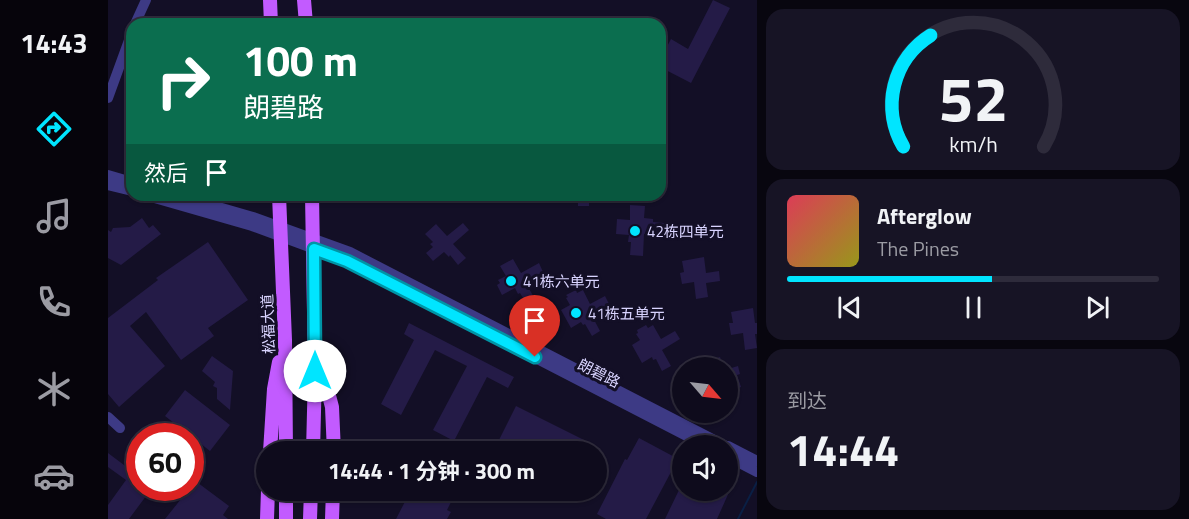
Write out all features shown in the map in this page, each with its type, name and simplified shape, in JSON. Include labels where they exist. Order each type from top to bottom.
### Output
[{"type":"main road","points":[[270,0],[271,18]]},
{"type":"main road","points":[[304,0],[306,18]]},
{"type":"main road","name":"松福大道","points":[[279,201],[285,340],[286,441]]},
{"type":"main road","points":[[312,201],[315,348],[313,441]]},
{"type":"main road","points":[[271,441],[274,389],[285,340]]},
{"type":"main road","points":[[315,348],[326,379],[332,407],[334,441]]},
{"type":"main road","points":[[267,519],[268,501]]},
{"type":"main road","points":[[286,501],[286,519]]},
{"type":"main road","points":[[310,519],[311,501]]},
{"type":"main road","points":[[332,519],[333,501]]},
{"type":"street","points":[[138,18],[146,0]]},
{"type":"street","points":[[108,98],[126,48]]},
{"type":"street","points":[[108,175],[126,180]]},
{"type":"street","points":[[108,184],[126,189]]},
{"type":"street","name":"朗碧路","points":[[165,201],[281,232]]},
{"type":"street","name":"朗碧路","points":[[194,201],[314,244],[685,435]]},
{"type":"street","name":"朗碧路","points":[[314,244],[350,252],[706,435]]},
{"type":"street","points":[[108,417],[120,428]]},
{"type":"street","name":"朗碧路","points":[[738,452],[757,461]]},
{"type":"street","points":[[738,462],[757,472]]},
{"type":"building","points":[[713,0],[730,8],[691,83],[666,70],[666,49],[671,39],[688,49]]},
{"type":"building","points":[[578,201],[589,201],[589,206],[578,206]]},
{"type":"building","name":"42栋四单元","points":[[630,205],[645,206],[644,218],[664,223],[663,236],[644,234],[643,256],[630,255],[629,235],[616,234],[617,219],[630,220]]},
{"type":"building","points":[[142,218],[149,228],[153,225],[161,234],[121,265],[108,258],[108,230],[111,232],[113,228],[130,227]]},
{"type":"building","points":[[463,223],[469,230],[453,244],[466,258],[458,265],[450,255],[449,257],[444,252],[433,261],[426,253],[433,247],[430,244],[433,242],[425,234],[436,224],[447,236]]},
{"type":"building","points":[[208,242],[248,300],[208,328],[214,336],[181,360],[146,312],[130,326],[165,366],[119,407],[108,394],[108,318],[158,280],[156,278]]},
{"type":"building","points":[[704,257],[706,273],[719,271],[720,281],[706,283],[708,297],[696,299],[694,282],[682,284],[680,273],[684,272],[682,261]]},
{"type":"building","name":"41栋六单元","points":[[513,259],[521,273],[539,263],[543,272],[525,282],[535,299],[526,303],[515,288],[502,295],[497,285],[500,283],[498,280],[506,276],[500,266]]},
{"type":"building","name":"41栋五单元","points":[[576,290],[577,293],[583,290],[590,304],[605,296],[609,304],[591,314],[600,331],[592,336],[585,324],[581,322],[571,328],[561,310],[570,305],[566,295]]},
{"type":"building","points":[[753,308],[755,323],[757,323],[757,334],[755,334],[757,348],[745,350],[743,333],[731,335],[729,323],[733,323],[731,312]]},
{"type":"building","points":[[409,323],[514,377],[508,388],[487,377],[454,441],[433,430],[467,366],[435,350],[401,415],[381,404],[414,340],[404,334]]},
{"type":"building","points":[[646,325],[648,328],[653,325],[661,339],[675,331],[680,339],[662,350],[671,366],[662,371],[656,359],[653,360],[652,357],[642,363],[632,345],[640,340],[636,334],[637,330]]},
{"type":"building","points":[[212,356],[233,371],[230,410],[217,399],[217,388],[213,386],[215,382],[202,371]]},
{"type":"building","points":[[185,390],[230,425],[210,451],[204,446],[204,423],[174,423],[165,416]]},
{"type":"building","points":[[516,406],[584,440],[584,441],[498,441]]},
{"type":"building","points":[[639,438],[672,456],[672,473],[646,519],[606,519],[597,514],[604,501],[607,501],[607,494],[625,459],[627,460]]},
{"type":"building","points":[[108,453],[126,466],[126,480],[108,467]]},
{"type":"building","points":[[126,480],[126,501],[142,501],[129,519],[108,519],[108,505]]},
{"type":"building","points":[[204,487],[229,506],[223,515],[228,519],[165,519],[179,501],[204,501]]},
{"type":"building","points":[[405,501],[452,501],[447,510],[451,512],[447,519],[396,519]]},
{"type":"building","points":[[674,501],[725,501],[717,519],[665,519]]},
{"type":"waterway","points":[[738,519],[757,482]]},
{"type":"place","name":"42栋四单元","points":[[635,231]]},
{"type":"place","name":"41栋六单元","points":[[511,281]]},
{"type":"place","name":"41栋五单元","points":[[576,313]]},
{"type":"route","points":[[315,371],[314,249],[347,261],[535,357]]}]
